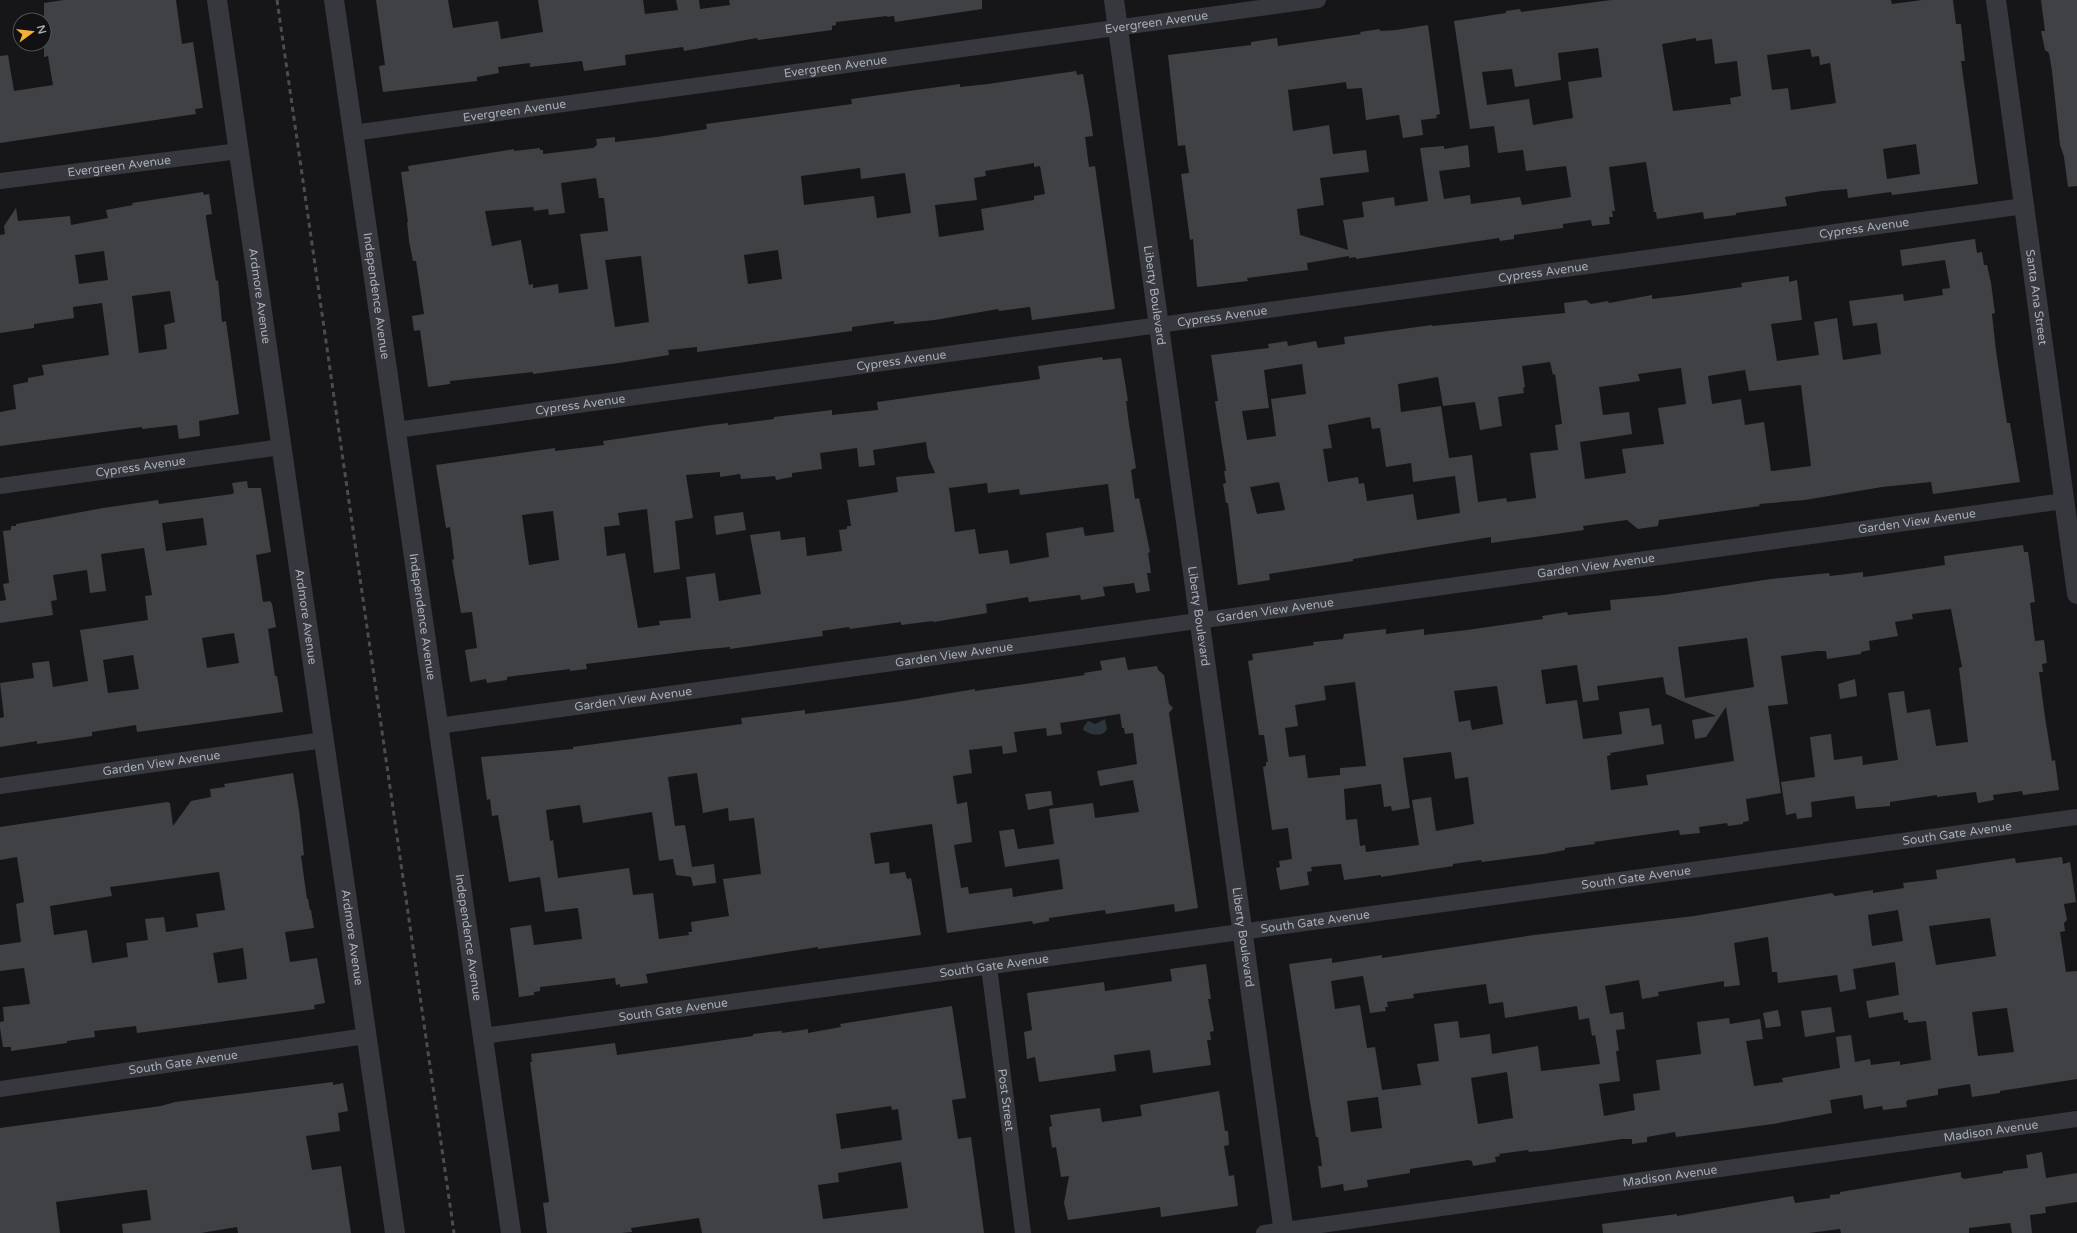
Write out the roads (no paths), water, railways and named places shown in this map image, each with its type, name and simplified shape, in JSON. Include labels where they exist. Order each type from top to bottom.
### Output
[{"type":"street","name":"Ardmore Avenue","points":[[217,0],[394,1233]]},
{"type":"street","name":"Independence Avenue","points":[[334,0],[511,1233]]},
{"type":"street","name":"Liberty Boulevard","points":[[1114,0],[1198,621],[1284,1232]]},
{"type":"street","name":"Evergreen Avenue","points":[[353,133],[1318,0]]},
{"type":"street","name":"Santa Ana Street","points":[[1996,0],[2077,594]]},
{"type":"street","name":"Evergreen Avenue","points":[[0,181],[239,151]]},
{"type":"street","name":"Cypress Avenue","points":[[396,430],[2024,206]]},
{"type":"street","name":"Cypress Avenue","points":[[0,486],[282,447]]},
{"type":"street","name":"Garden View Avenue","points":[[438,726],[2064,501]]},
{"type":"street","name":"Garden View Avenue","points":[[0,786],[324,740]]},
{"type":"street","name":"South Gate Avenue","points":[[483,1036],[2077,817]]},
{"type":"street","name":"Post Street","points":[[989,967],[1023,1233]]},
{"type":"street","name":"South Gate Avenue","points":[[0,1089],[366,1036]]},
{"type":"street","name":"Madison Avenue","points":[[1264,1233],[1284,1232],[2077,1119]]},
{"type":"railway","points":[[277,0],[454,1233]]}]
